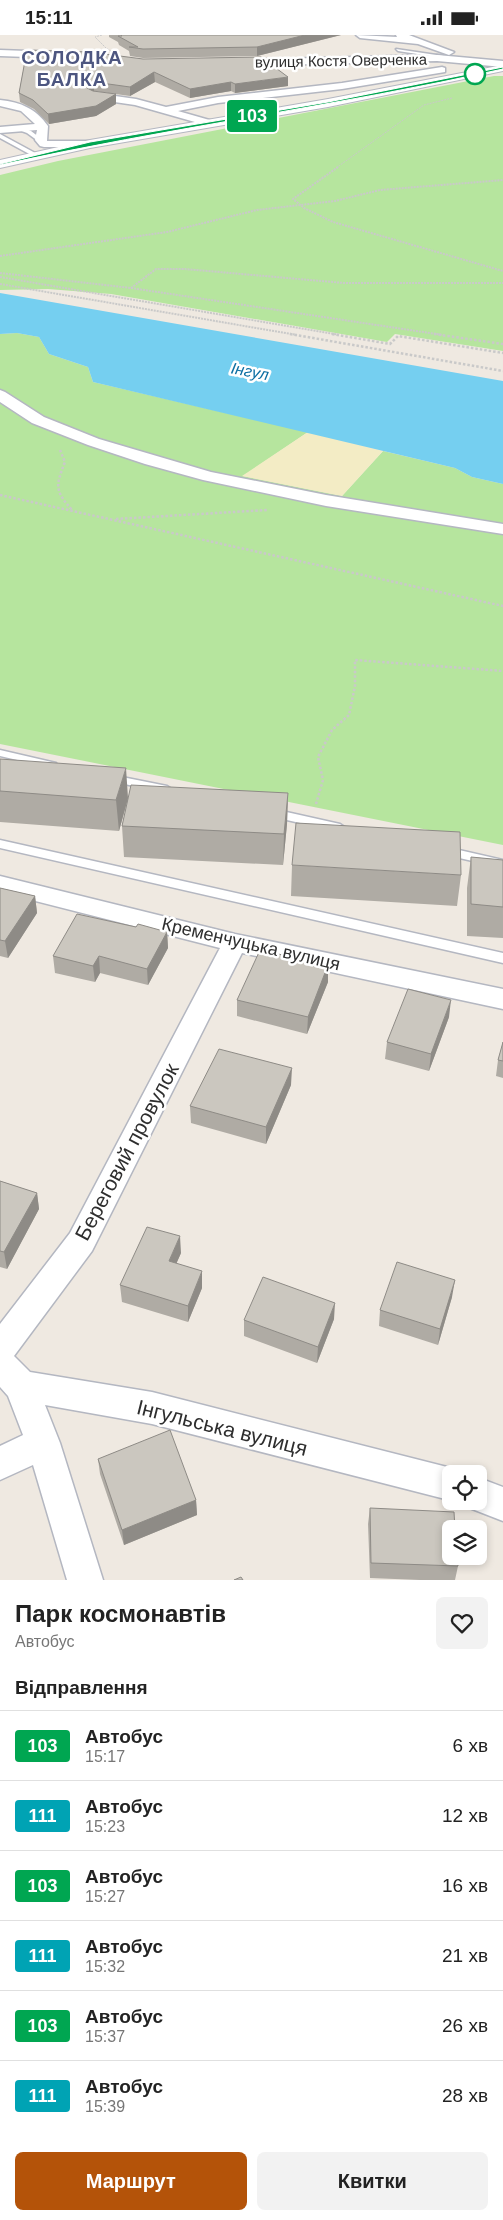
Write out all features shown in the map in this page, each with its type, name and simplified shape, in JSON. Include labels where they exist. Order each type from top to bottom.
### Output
[{"type":"street","points":[[360,35],[422,43]]},
{"type":"street","points":[[400,35],[476,61]]},
{"type":"street","points":[[0,53],[64,55]]},
{"type":"street","name":"вулиця Костя Оверченка","points":[[233,63],[437,58],[476,61],[503,66]]},
{"type":"street","points":[[164,111],[190,104],[256,94],[330,88],[466,67],[476,61]]},
{"type":"street","points":[[0,163],[90,144],[328,103],[503,66]]},
{"type":"street","points":[[94,96],[136,103],[209,123]]},
{"type":"street","points":[[0,103],[12,103],[32,112],[43,126]]},
{"type":"street","points":[[43,126],[40,140],[44,144],[90,144]]},
{"type":"street","points":[[0,130],[43,126]]},
{"type":"street","points":[[0,395],[36,419],[149,459],[270,491],[503,529]]},
{"type":"street","name":"Кременчуцька вулиця","points":[[0,884],[236,943],[503,999]]},
{"type":"street","name":"Береговий провулок","points":[[0,1349],[81,1242],[236,943]]},
{"type":"street","points":[[11,1375],[43,1443],[85,1580]]},
{"type":"street","name":"Інгульська вулиця","points":[[11,1375],[152,1408],[442,1483]]},
{"type":"street","points":[[0,1463],[43,1443]]},
{"type":"street","points":[[487,1498],[503,1504]]},
{"type":"lane","points":[[398,50],[461,60]]},
{"type":"lane","points":[[18,128],[29,132],[40,140]]},
{"type":"lane","points":[[0,136],[35,155]]},
{"type":"lane","points":[[0,753],[68,768]]},
{"type":"lane","points":[[97,775],[175,792]]},
{"type":"lane","points":[[263,811],[350,830]]},
{"type":"lane","points":[[0,845],[503,958]]},
{"type":"lane","points":[[436,849],[503,864]]},
{"type":"path","points":[[102,35],[95,37],[106,48],[128,61]]},
{"type":"path","points":[[454,97],[424,105],[307,191],[293,199],[299,206],[335,222],[413,243],[503,271]]},
{"type":"path","points":[[0,256],[167,232],[257,210],[334,201],[380,190],[503,180]]},
{"type":"path","points":[[131,288],[156,269],[185,269],[344,283],[503,283]]},
{"type":"path","points":[[0,273],[131,288],[259,309],[503,344]]},
{"type":"path","points":[[0,277],[390,344],[398,336],[503,353]]},
{"type":"path","points":[[0,284],[503,371]]},
{"type":"path","points":[[36,419],[50,431],[65,462],[58,479],[59,495],[73,511]]},
{"type":"path","points":[[0,495],[486,604],[503,606]]},
{"type":"path","points":[[110,519],[274,509]]},
{"type":"path","points":[[312,822],[323,780],[318,757],[332,730],[349,715],[355,686],[356,660],[503,671]]},
{"type":"green space","points":[[494,76],[503,76],[503,351],[395,334],[387,342],[111,294],[48,289],[0,290],[0,175],[58,161]]},
{"type":"green space","points":[[17,333],[39,337],[49,354],[88,367],[93,382],[308,432],[243,476],[342,496],[383,451],[455,468],[472,477],[503,484],[503,845],[0,744],[0,334]]},
{"type":"sand","points":[[308,432],[383,451],[342,496],[242,476]]},
{"type":"water","name":"Інгул","points":[[0,293],[503,381],[503,484],[472,477],[455,468],[93,382],[88,367],[49,354],[39,337],[17,333],[0,334]]},
{"type":"building","points":[[305,35],[257,47],[143,49],[129,47],[138,47],[118,36]]},
{"type":"building","points":[[27,50],[89,52],[143,59],[261,57],[288,77],[235,84],[231,82],[190,89],[154,72],[130,87],[94,82],[87,85],[87,88],[93,91],[116,94],[96,106],[48,114],[33,100],[19,93]]},
{"type":"building","points":[[0,759],[126,768],[116,800],[0,791]]},
{"type":"building","points":[[131,785],[288,793],[284,834],[122,826]]},
{"type":"building","points":[[296,823],[460,832],[461,875],[292,865]]},
{"type":"building","points":[[471,857],[503,860],[503,907],[471,904]]},
{"type":"building","points":[[0,888],[35,896],[5,941],[0,940]]},
{"type":"building","points":[[77,914],[136,927],[138,924],[167,932],[147,969],[99,956],[93,966],[53,956]]},
{"type":"building","points":[[260,950],[328,965],[308,1017],[237,1000]]},
{"type":"building","points":[[408,989],[451,1000],[431,1054],[387,1042]]},
{"type":"building","points":[[503,1042],[503,1061],[498,1060]]},
{"type":"building","points":[[219,1049],[292,1068],[266,1127],[190,1106]]},
{"type":"building","points":[[0,1181],[37,1193],[4,1252],[0,1251]]},
{"type":"building","points":[[147,1227],[180,1236],[169,1261],[202,1271],[188,1306],[120,1285]]},
{"type":"building","points":[[397,1262],[455,1280],[440,1329],[380,1310]]},
{"type":"building","points":[[263,1277],[335,1303],[318,1347],[244,1320]]},
{"type":"building","points":[[170,1430],[196,1500],[122,1530],[98,1459]]},
{"type":"building","points":[[370,1508],[454,1512],[454,1520],[442,1520],[442,1565],[458,1566],[371,1563]]},
{"type":"bus line","name":"103","points":[[0,164],[90,144],[328,103],[503,68]]},
{"type":"district","name":"СОЛОДКА БАЛКА","points":[[72,68]]}]
